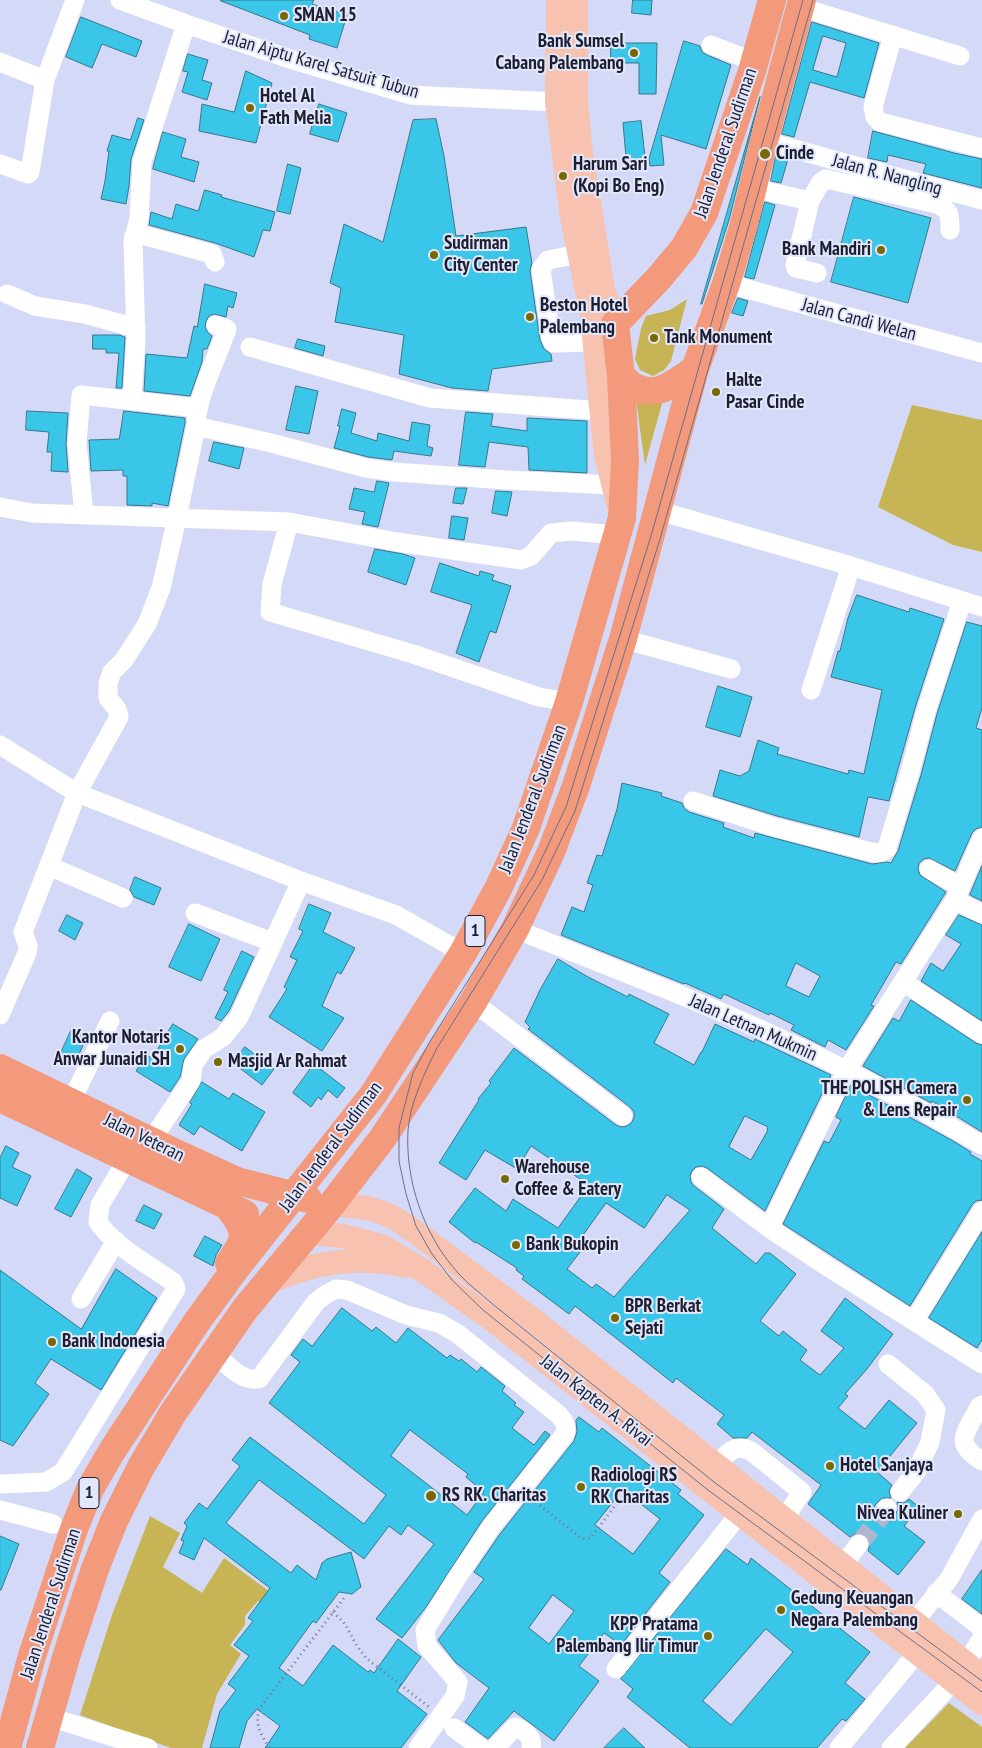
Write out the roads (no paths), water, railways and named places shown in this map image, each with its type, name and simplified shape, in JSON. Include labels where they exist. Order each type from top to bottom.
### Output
[{"type":"highway","name":"Jalan Jenderal Sudirman","points":[[7,1748],[32,1656],[90,1489],[112,1451],[196,1323],[236,1268],[373,1095],[463,953],[498,889],[526,828],[569,702],[619,527],[625,460],[621,376],[615,324],[672,263],[684,248],[704,214],[755,62],[772,0]]},
{"type":"highway","name":"Jalan Jenderal Sudirman","points":[[40,1748],[70,1645],[95,1569],[114,1521],[141,1467],[168,1420],[214,1353],[266,1283],[332,1204],[382,1139],[473,1002],[515,929],[551,852],[565,816],[623,639],[695,369],[726,284],[744,224],[801,4]]},
{"type":"highway","points":[[621,376],[636,388],[661,391],[695,369]]},
{"type":"highway","name":"Jalan Veteran","points":[[0,1068],[237,1181],[332,1204]]},
{"type":"highway","name":"Jalan Veteran","points":[[0,1098],[228,1207],[308,1233]]},
{"type":"highway","points":[[67,1551],[66,1539],[54,1524],[73,1510],[86,1475],[102,1448],[135,1379],[190,1317],[241,1244],[243,1238],[242,1229],[228,1207]]},
{"type":"main road","points":[[558,0],[567,101],[572,217],[592,316],[606,455],[613,485],[619,527]]},
{"type":"main road","points":[[576,0],[567,101],[580,146],[603,290],[615,324]]},
{"type":"main road","name":"Jalan Kapten A. Rivai","points":[[332,1204],[368,1208],[391,1216],[528,1316],[784,1519],[973,1673],[982,1703]]},
{"type":"main road","name":"Jalan Kapten A. Rivai","points":[[308,1233],[344,1236],[382,1246],[422,1270],[494,1321],[740,1513],[912,1660],[973,1673]]},
{"type":"main road","points":[[266,1283],[288,1273],[309,1267],[346,1261],[382,1261],[422,1270]]},
{"type":"street","points":[[0,164],[28,174],[30,172],[45,80],[75,0]]},
{"type":"street","name":"Jalan Aiptu Karel Satsuit Tubun","points":[[120,0],[293,60],[410,95],[567,101]]},
{"type":"street","points":[[801,4],[960,56]]},
{"type":"street","points":[[132,400],[136,328],[133,240],[139,219],[142,162],[186,24]]},
{"type":"street","points":[[893,35],[873,107],[875,116],[880,122],[982,148]]},
{"type":"street","points":[[711,45],[755,62]]},
{"type":"street","points":[[0,62],[45,80]]},
{"type":"street","name":"Jalan R. Nangling","points":[[764,141],[982,200]]},
{"type":"street","points":[[816,273],[796,268],[794,264],[810,201],[821,182],[826,179],[937,204],[947,209],[950,216],[950,230]]},
{"type":"street","points":[[752,188],[810,201]]},
{"type":"street","points":[[135,233],[212,254],[215,262]]},
{"type":"street","points":[[579,254],[548,260],[541,269],[550,338],[554,343],[595,342]]},
{"type":"street","name":"Jalan Candi Welan","points":[[736,286],[982,353]]},
{"type":"street","points":[[7,294],[35,306],[86,314],[136,328]]},
{"type":"street","points":[[0,1015],[27,953],[28,946],[24,932],[78,793],[119,717],[117,709],[108,698],[108,683],[112,672],[124,660],[150,619],[161,588],[197,417],[219,332],[246,346],[430,398],[602,412]]},
{"type":"street","points":[[84,515],[77,444],[81,395],[132,400],[197,417],[271,443],[366,468],[395,472],[506,480],[613,485]]},
{"type":"street","points":[[0,507],[32,513],[289,522],[397,542],[521,560],[532,556],[551,532],[580,532],[619,527]]},
{"type":"street","points":[[656,510],[852,566],[982,607]]},
{"type":"street","points":[[289,522],[272,584],[270,612],[412,654],[539,697],[569,702]]},
{"type":"street","points":[[810,690],[852,566]]},
{"type":"street","points":[[693,800],[774,826],[875,853],[882,852],[886,848],[910,772],[926,710],[962,601]]},
{"type":"street","points":[[623,639],[732,668]]},
{"type":"street","points":[[0,745],[78,793],[396,915],[463,953]]},
{"type":"street","points":[[770,1228],[846,1071],[958,894],[982,838]]},
{"type":"street","points":[[50,866],[123,898]]},
{"type":"street","points":[[929,868],[982,914]]},
{"type":"street","points":[[151,1141],[191,1081],[193,1064],[204,1048],[223,1037],[239,1017],[301,880]]},
{"type":"street","points":[[195,913],[272,942]]},
{"type":"street","name":"Jalan Letnan Mukmin","points":[[515,929],[788,1042],[936,1118],[982,1145]]},
{"type":"street","points":[[903,982],[982,1034]]},
{"type":"street","points":[[473,1002],[623,1116]]},
{"type":"street","points":[[71,1102],[110,1021]]},
{"type":"street","points":[[0,1484],[46,1482],[62,1472],[135,1379],[176,1289],[173,1282],[116,1241],[105,1232],[98,1222],[100,1206],[128,1158]]},
{"type":"street","points":[[701,1177],[770,1228],[914,1321],[981,1360]]},
{"type":"street","points":[[914,1321],[982,1211]]},
{"type":"street","points":[[81,1299],[116,1241]]},
{"type":"street","points":[[214,1353],[240,1376],[246,1379],[259,1379],[316,1302],[324,1295],[336,1289],[347,1290],[406,1315],[439,1323],[458,1334],[559,1415],[565,1422],[565,1434],[491,1527],[425,1630],[427,1646],[458,1682],[447,1722],[418,1748]]},
{"type":"street","points":[[888,1364],[925,1394],[936,1410],[930,1442],[916,1472],[900,1492]]},
{"type":"street","points":[[982,1405],[979,1407],[963,1439],[964,1446],[971,1454],[982,1461]]},
{"type":"street","points":[[717,1466],[732,1449],[742,1447],[751,1450],[802,1492],[784,1519]]},
{"type":"street","points":[[0,1510],[54,1524]]},
{"type":"street","points":[[616,1668],[740,1513]]},
{"type":"street","points":[[913,1623],[948,1579],[982,1519]]},
{"type":"street","points":[[842,1566],[859,1544]]},
{"type":"street","points":[[936,1593],[982,1628]]},
{"type":"street","points":[[891,1748],[973,1673],[982,1638]]},
{"type":"street","points":[[839,1748],[912,1660]]},
{"type":"street","points":[[50,1717],[120,1744],[148,1748]]},
{"type":"street","points":[[447,1722],[481,1748]]},
{"type":"street","points":[[496,1748],[515,1727],[531,1738],[530,1748]]},
{"type":"tunnel","points":[[859,1544],[885,1511]]},
{"type":"tram line","points":[[803,0],[651,536],[566,807],[534,875],[429,1043],[413,1073],[399,1128],[399,1161],[406,1194],[416,1226],[432,1254],[452,1280],[483,1310],[708,1490],[982,1692]]},
{"type":"tram line","points":[[813,0],[660,539],[575,811],[542,880],[437,1048],[428,1067],[409,1120],[408,1149],[410,1169],[419,1207],[436,1243],[459,1274],[470,1285],[714,1482],[982,1681]]},
{"type":"place","name":"SMAN 15","points":[[284,16]]},
{"type":"place","name":"Bank Sumsel Cabang Palembang","points":[[634,53]]},
{"type":"place","name":"Hotel Al Fath Melia","points":[[250,108]]},
{"type":"place","name":"Cinde","points":[[765,154]]},
{"type":"place","name":"Harum Sari (Kopi Bo Eng)","points":[[563,176]]},
{"type":"place","name":"Bank Mandiri","points":[[881,250]]},
{"type":"place","name":"Sudirman City Center","points":[[434,255]]},
{"type":"place","name":"Beston Hotel Palembang","points":[[530,317]]},
{"type":"place","name":"Tank Monument","points":[[654,338]]},
{"type":"place","name":"Halte Pasar Cinde","points":[[716,392]]},
{"type":"place","name":"Kantor Notaris Anwar Junaidi SH","points":[[180,1049]]},
{"type":"place","name":"Masjid Ar Rahmat","points":[[218,1062]]},
{"type":"place","name":"THE POLISH Camera & Lens Repair","points":[[967,1100]]},
{"type":"place","name":"Warehouse Coffee & Eatery","points":[[505,1179]]},
{"type":"place","name":"Bank Bukopin","points":[[516,1245]]},
{"type":"place","name":"BPR Berkat Sejati","points":[[615,1318]]},
{"type":"place","name":"Bank Indonesia","points":[[52,1342]]},
{"type":"place","name":"Hotel Sanjaya","points":[[830,1466]]},
{"type":"place","name":"Radiologi RS RK Charitas","points":[[581,1487]]},
{"type":"place","name":"RS RK. Charitas","points":[[431,1496]]},
{"type":"place","name":"Nivea Kuliner","points":[[958,1514]]},
{"type":"place","name":"Gedung Keuangan Negara Palembang","points":[[781,1610]]},
{"type":"place","name":"KPP Pratama Palembang Ilir Timur","points":[[708,1636]]}]
